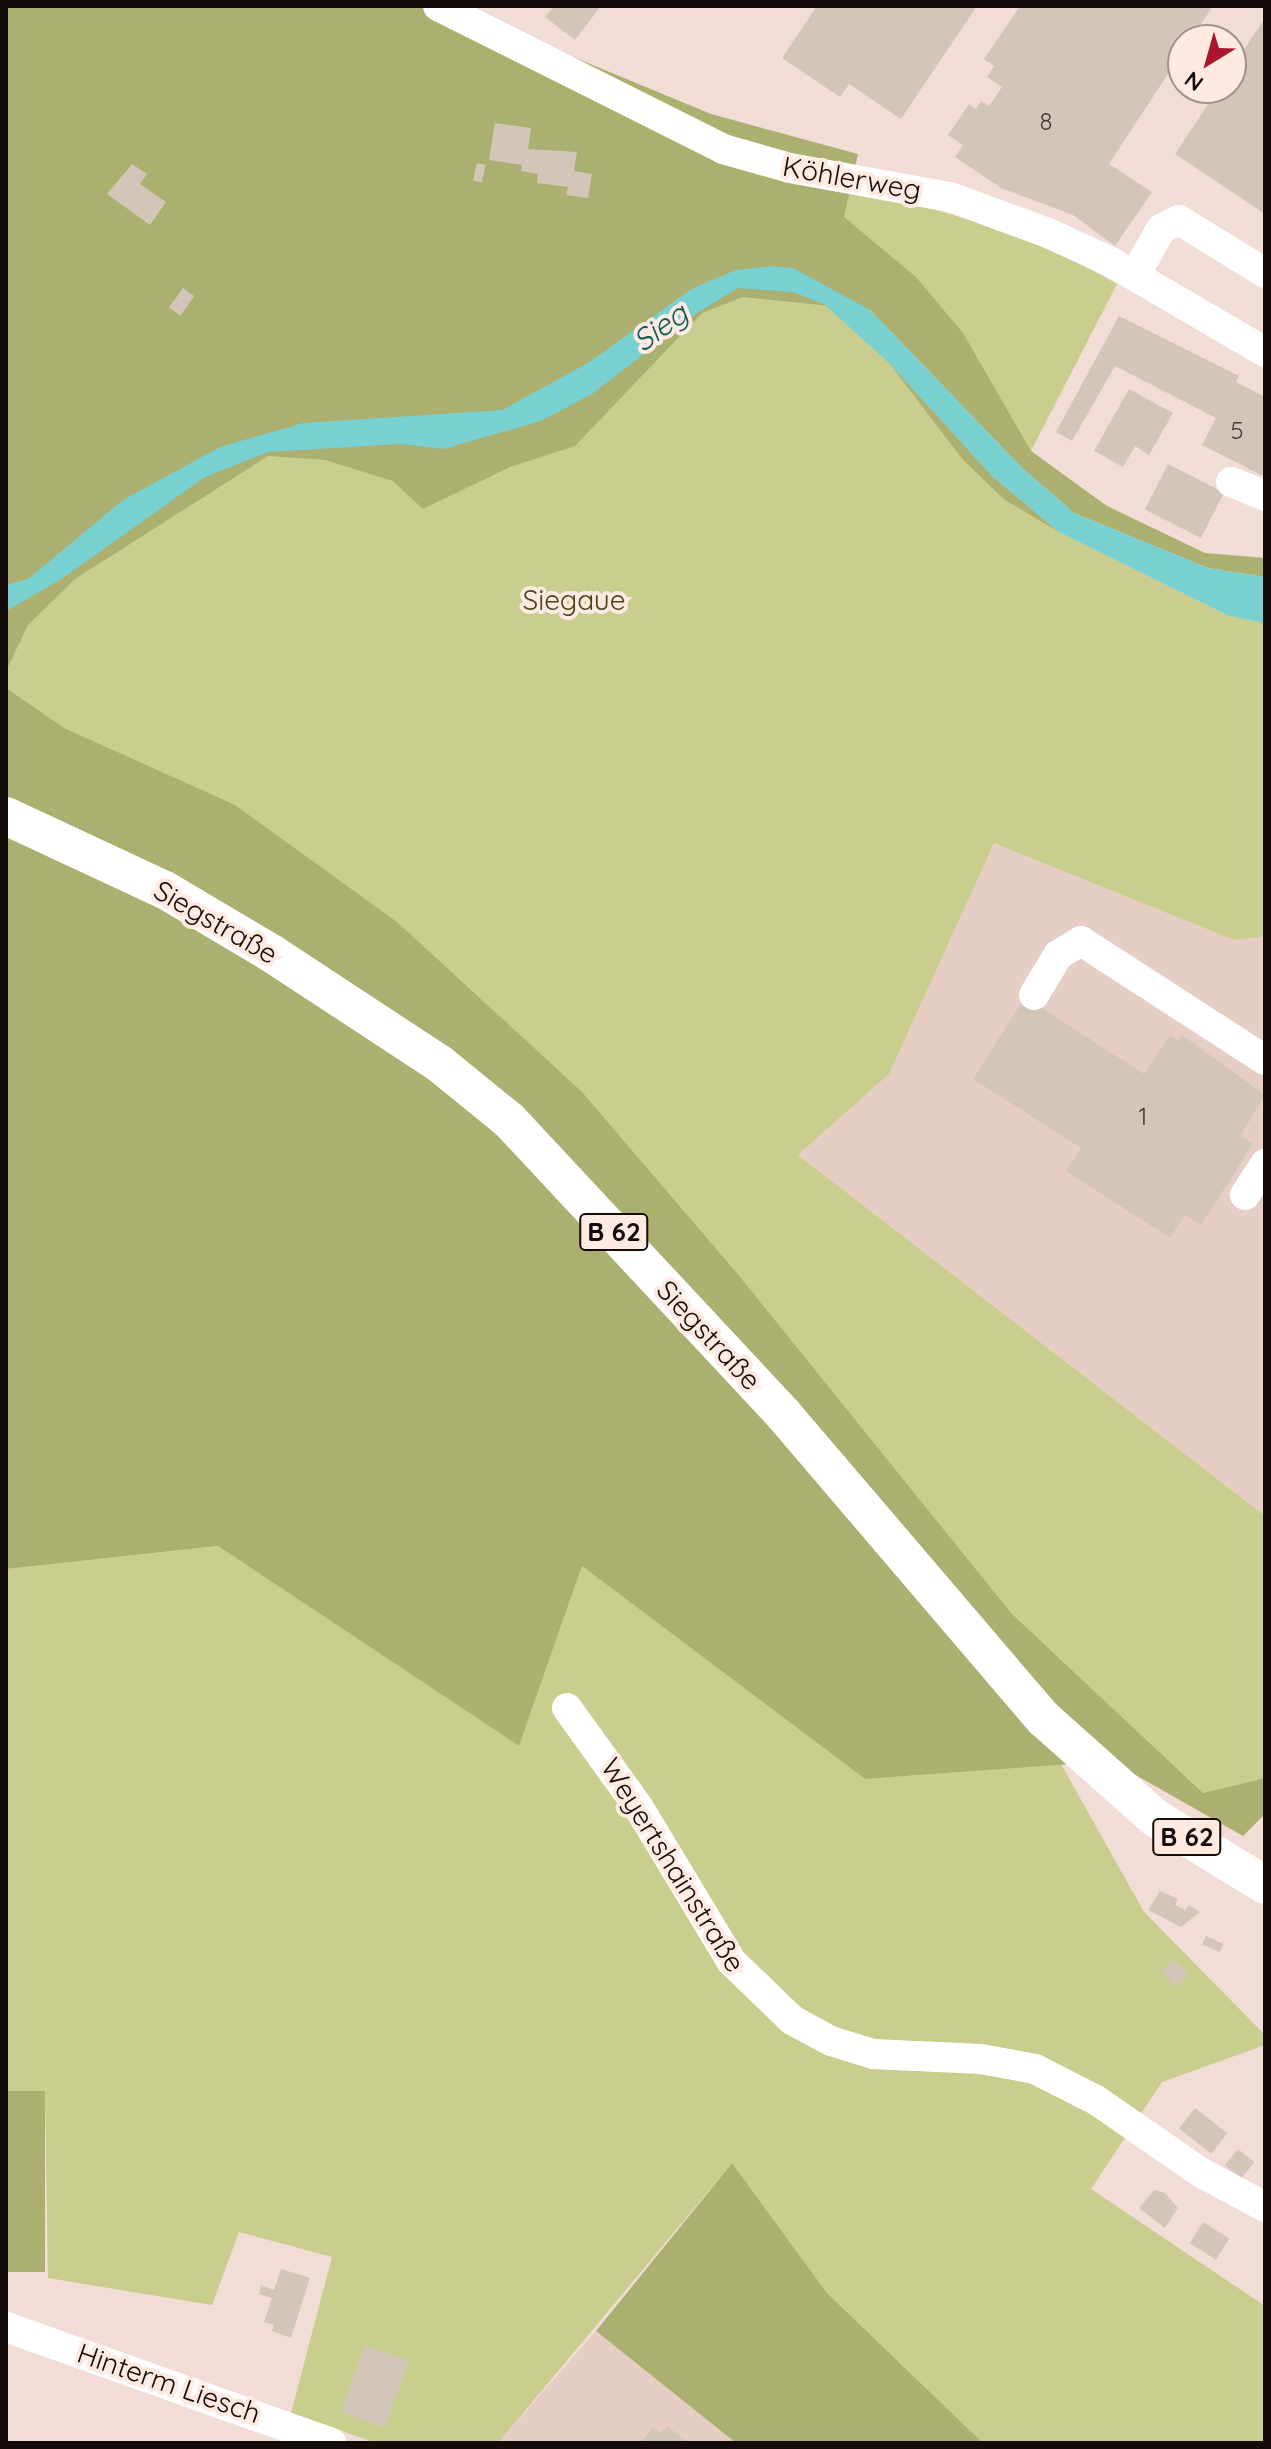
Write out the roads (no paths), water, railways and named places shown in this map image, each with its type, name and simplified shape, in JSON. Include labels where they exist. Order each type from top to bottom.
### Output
[{"type":"main road","name":"Siegstraße","points":[[6,816],[165,890],[257,945],[440,1064],[509,1120],[825,1461],[1044,1719],[1154,1817],[1265,1885]]},
{"type":"street","name":"Köhlerweg","points":[[438,6],[723,149],[790,168],[950,197],[1048,233],[1135,275],[1265,352]]},
{"type":"street","points":[[1135,275],[1161,229],[1179,220],[1265,273]]},
{"type":"street","points":[[1231,482],[1265,496]]},
{"type":"street","points":[[1034,995],[1058,955],[1081,941],[1265,1060]]},
{"type":"street","points":[[1245,1195],[1265,1164]]},
{"type":"street","name":"Weyertshainstraße","points":[[567,1708],[611,1765],[732,1962],[792,2020],[831,2041],[873,2054],[981,2059],[1035,2069],[1096,2100],[1200,2172],[1265,2207]]},
{"type":"street","name":"Hinterm Liesch","points":[[6,2327],[331,2443]]},
{"type":"water","name":"Sieg","points":[[773,266],[793,268],[870,310],[1022,468],[1074,513],[1208,568],[1265,577],[1265,623],[1229,616],[1059,532],[992,476],[890,364],[824,304],[793,292],[738,288],[697,313],[592,394],[541,421],[443,449],[401,444],[268,452],[205,477],[60,580],[6,611],[6,585],[28,579],[123,500],[220,447],[303,423],[502,410],[588,363],[693,288],[736,270]]},
{"type":"park label","name":"Siegaue","points":[[574,600]]}]
